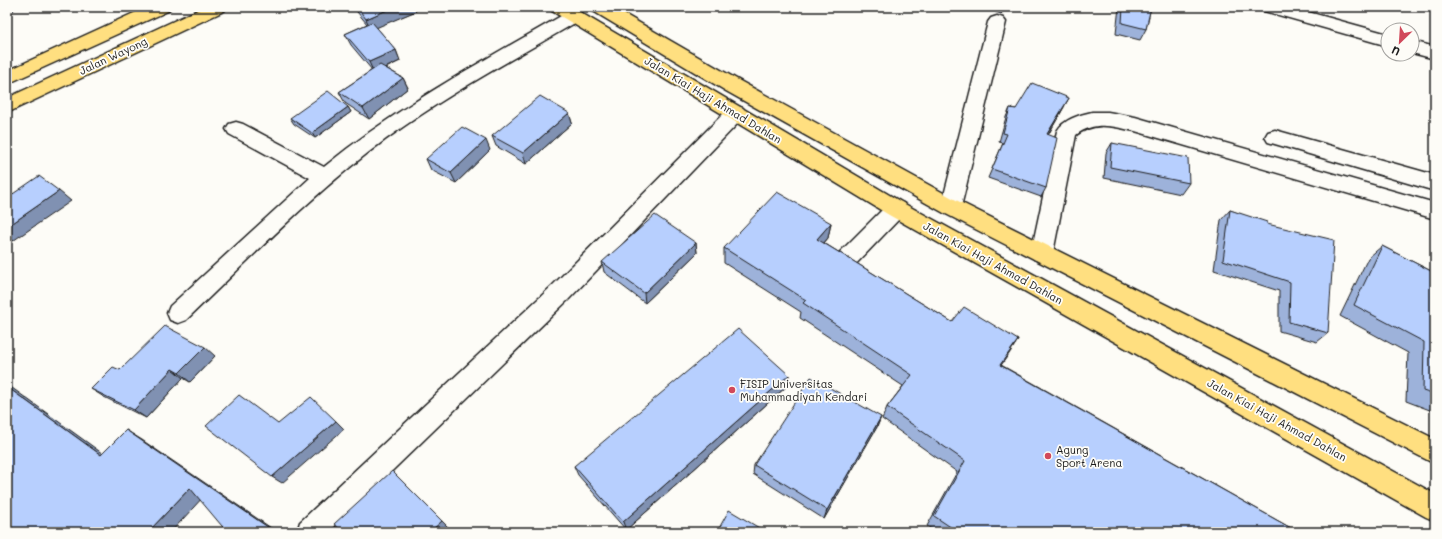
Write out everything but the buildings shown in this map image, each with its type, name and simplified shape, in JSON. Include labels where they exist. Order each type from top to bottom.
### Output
[{"type":"main road","points":[[7,78],[162,7]]},
{"type":"main road","name":"Jalan Wayong","points":[[7,106],[218,7]]},
{"type":"main road","name":"Jalan Kiai Haji Ahmad Dahlan","points":[[599,7],[733,86],[951,207],[1435,452]]},
{"type":"main road","name":"Jalan Kiai Haji Ahmad Dahlan","points":[[566,12],[896,209],[1435,508]]},
{"type":"street","points":[[1270,7],[1380,38]]},
{"type":"street","points":[[178,313],[325,177],[353,154],[401,118],[440,92],[566,12]]},
{"type":"street","points":[[951,207],[997,22]]},
{"type":"street","points":[[1420,49],[1435,53]]},
{"type":"street","points":[[310,532],[561,292],[736,113]]},
{"type":"street","points":[[1042,253],[1067,131],[1078,123],[1092,119],[1135,124],[1435,212]]},
{"type":"street","points":[[236,130],[325,177]]},
{"type":"street","points":[[1275,137],[1435,183]]},
{"type":"street","points":[[845,262],[896,209]]},
{"type":"place","name":"FISIP Universitas Muhammadiyah Kendari","points":[[732,390]]},
{"type":"place","name":"Agung Sport Arena","points":[[1048,456]]}]
